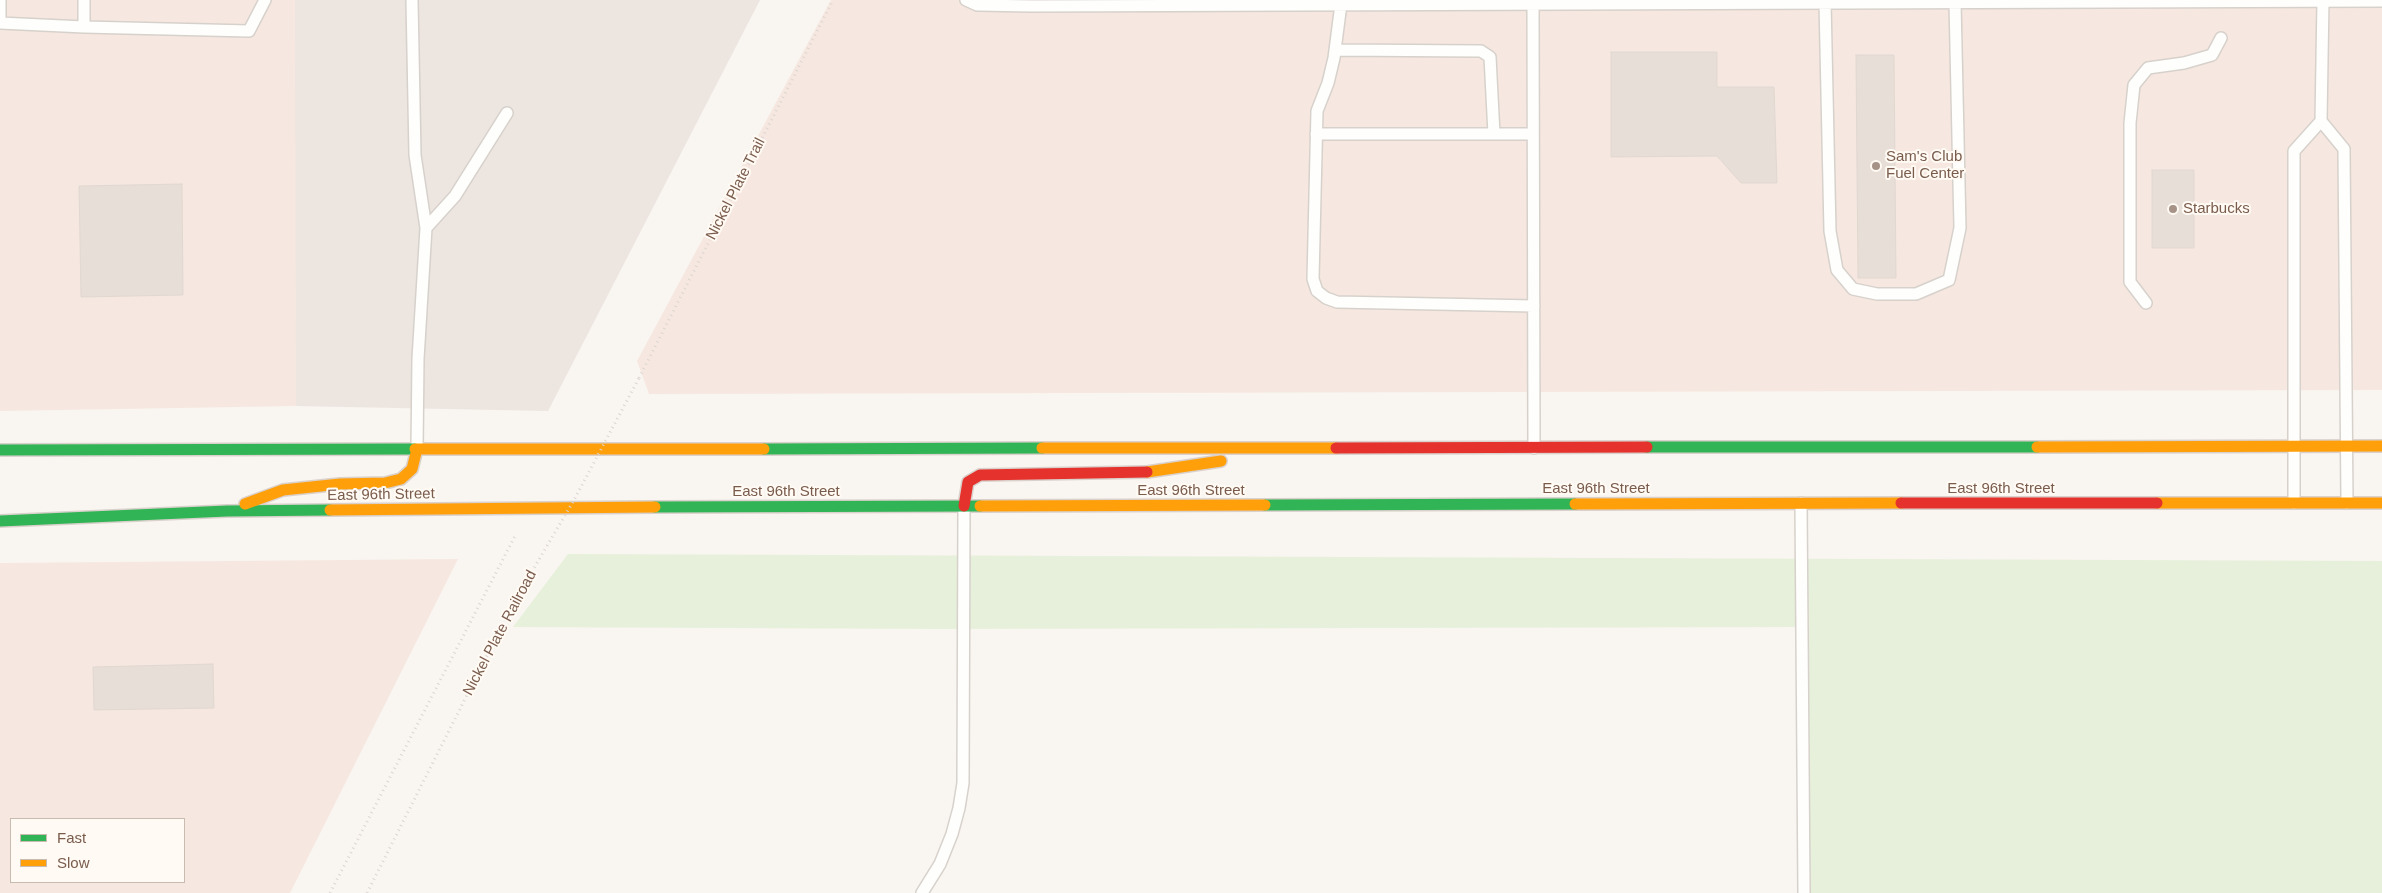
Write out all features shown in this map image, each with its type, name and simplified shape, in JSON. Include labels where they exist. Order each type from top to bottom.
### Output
[{"type":"main road","points":[[0,450],[2382,446]]},
{"type":"main road","points":[[964,506],[968,482],[973,478],[988,473],[1172,470],[1299,448]]},
{"type":"main road","points":[[228,511],[283,490],[340,484],[385,483],[401,479],[412,469],[417,449]]},
{"type":"main road","name":"East 96th Street","points":[[0,521],[228,511],[964,506],[2382,503]]},
{"type":"lane","points":[[0,0],[0,23],[249,31],[265,0]]},
{"type":"lane","points":[[84,0],[84,27]]},
{"type":"lane","points":[[412,0],[415,155],[426,228],[418,359],[417,449]]},
{"type":"lane","points":[[966,0],[977,5],[1032,6],[1533,2],[2382,1]]},
{"type":"lane","points":[[2323,0],[2321,121],[2344,149],[2347,503]]},
{"type":"lane","points":[[1533,2],[1534,448]]},
{"type":"lane","points":[[1825,2],[1830,231],[1837,270],[1852,289],[1877,294],[1916,294],[1949,280],[1960,228],[1955,2]]},
{"type":"lane","points":[[1341,4],[1335,50],[1328,83],[1317,111],[1313,279],[1317,291],[1326,298],[1337,302],[1534,306]]},
{"type":"lane","points":[[2146,303],[2130,282],[2130,123],[2134,86],[2148,68],[2184,63],[2212,55],[2220,38]]},
{"type":"lane","points":[[1335,50],[1481,51],[1490,57],[1494,134]]},
{"type":"lane","points":[[426,228],[455,196],[508,113]]},
{"type":"lane","points":[[2294,503],[2294,151],[2321,121]]},
{"type":"lane","points":[[1316,134],[1533,134]]},
{"type":"lane","points":[[1801,503],[1804,893]]},
{"type":"lane","points":[[922,893],[940,864],[952,834],[963,782],[964,506]]},
{"type":"path","name":"Nickel Plate Trail","points":[[639,378],[832,0]]},
{"type":"path","name":"Nickel Plate Railroad","points":[[367,893],[514,602],[574,500],[639,378]]},
{"type":"path","points":[[330,893],[516,534]]},
{"type":"shaded area","points":[[0,0],[297,0],[296,406],[0,411]]},
{"type":"shaded area","points":[[295,0],[760,0],[548,411],[296,406]]},
{"type":"shaded area","points":[[831,0],[2382,0],[2382,390],[649,394],[637,361]]},
{"type":"shaded area","points":[[458,559],[290,893],[0,893],[0,563]]},
{"type":"green space","points":[[568,554],[2382,561],[2382,893],[1804,893],[1802,627],[940,629],[513,627]]},
{"type":"building","points":[[1611,52],[1717,52],[1717,87],[1774,87],[1777,183],[1741,183],[1717,156],[1611,157]]},
{"type":"building","name":"Sam's Club Fuel Center","points":[[1856,55],[1894,55],[1896,278],[1858,278]]},
{"type":"building","name":"Starbucks","points":[[2152,170],[2194,170],[2194,248],[2152,248]]},
{"type":"building","points":[[182,184],[183,295],[81,297],[79,186]]},
{"type":"building","points":[[213,664],[214,708],[94,710],[93,667]]},
{"type":"traffic: fast","points":[[1647,447],[2037,447]]},
{"type":"traffic: fast","points":[[764,449],[1042,448]]},
{"type":"traffic: fast","points":[[0,450],[415,449]]},
{"type":"traffic: fast","points":[[1265,505],[1575,504]]},
{"type":"traffic: fast","points":[[655,507],[980,506]]},
{"type":"traffic: fast","points":[[0,521],[227,511],[330,510]]},
{"type":"traffic: slow","points":[[2037,447],[2382,446]]},
{"type":"traffic: slow","points":[[1042,448],[1336,448]]},
{"type":"traffic: slow","points":[[415,449],[764,449]]},
{"type":"traffic: slow","points":[[245,504],[283,490],[340,484],[385,483],[401,479],[412,469],[417,449]]},
{"type":"traffic: slow","points":[[1147,472],[1221,461]]},
{"type":"traffic: slow","points":[[1575,504],[1901,503]]},
{"type":"traffic: slow","points":[[2157,503],[2382,503]]},
{"type":"traffic: slow","points":[[980,506],[1265,505]]},
{"type":"traffic: slow","points":[[330,510],[655,507]]},
{"type":"traffic: jam","points":[[1336,448],[1647,447]]},
{"type":"traffic: jam","points":[[964,506],[968,482],[980,475],[1147,472]]},
{"type":"traffic: jam","points":[[1901,503],[2157,503]]},
{"type":"place","name":"Sam's Club Fuel Center","points":[[1876,166]]},
{"type":"place","name":"Starbucks","points":[[2173,209]]}]
